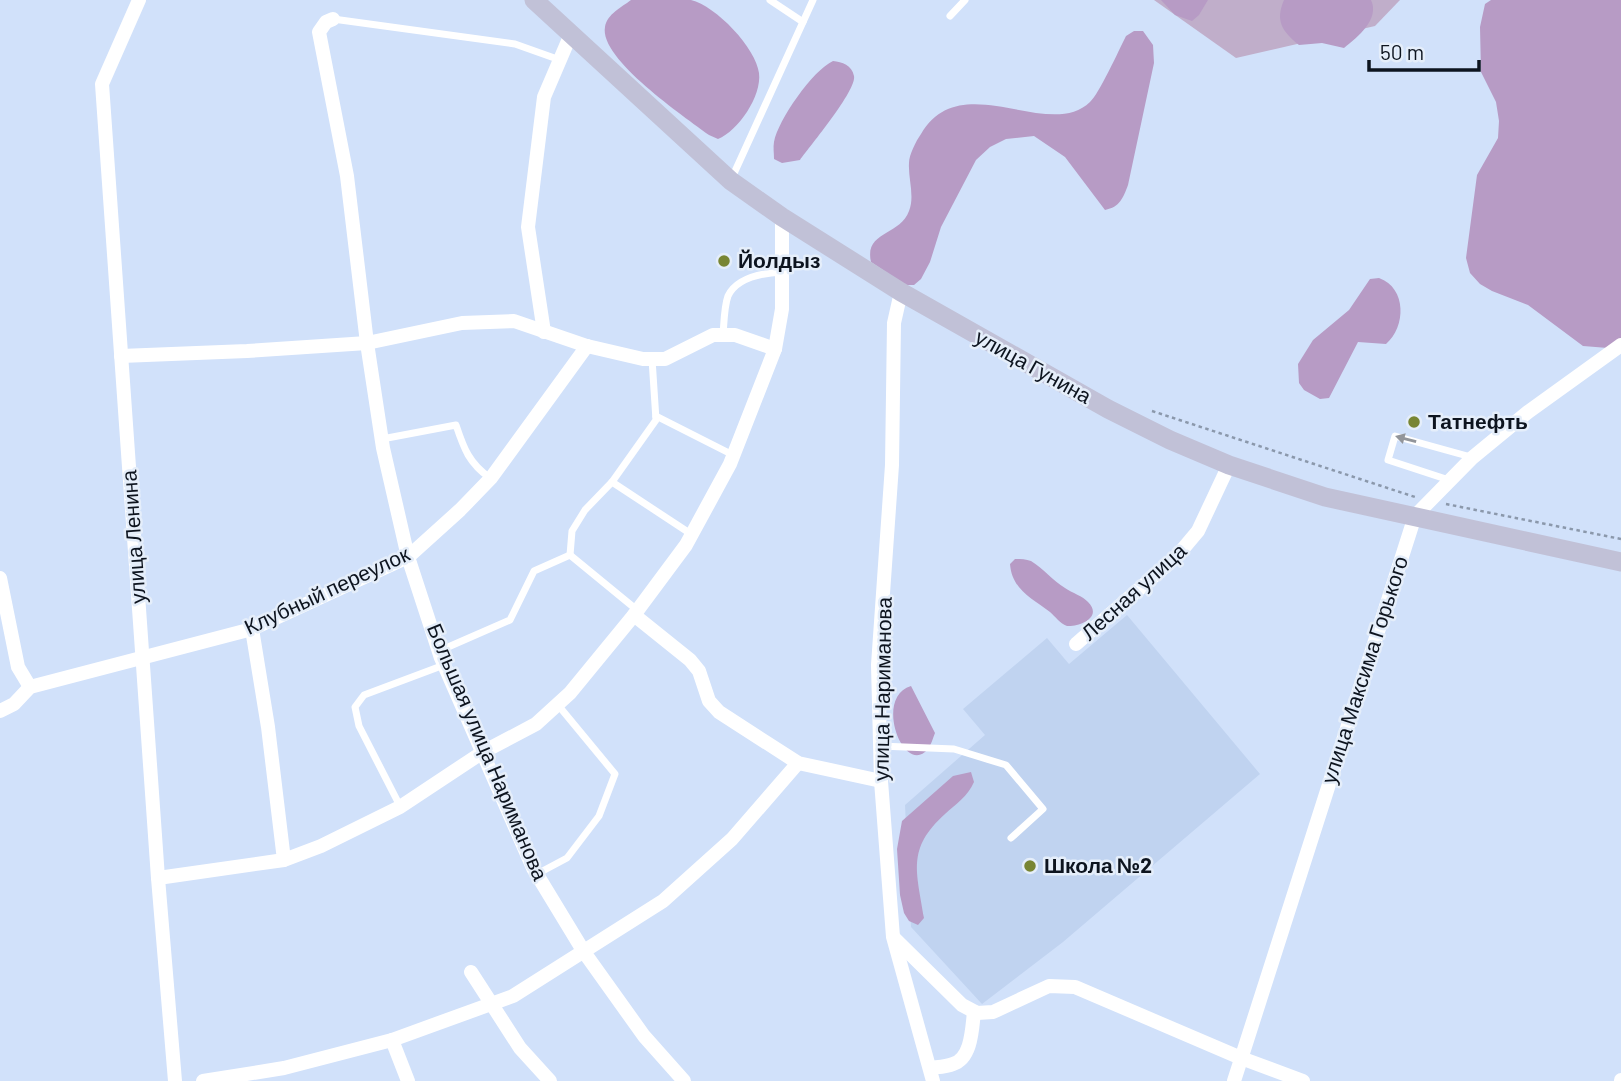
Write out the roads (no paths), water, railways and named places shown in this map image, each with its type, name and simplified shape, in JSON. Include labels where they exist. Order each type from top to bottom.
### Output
[{"type":"main road","name":"улица Гунина","points":[[534,0],[731,181],[782,217],[901,292],[1108,409],[1170,440],[1229,464],[1325,497],[1621,562]]},
{"type":"street","name":"улица Ленина","points":[[139,0],[102,84],[158,878],[175,1081]]},
{"type":"street","name":"Большая улица Нариманова","points":[[333,19],[326,22],[318,33],[347,176],[367,343],[382,439],[408,557],[442,658],[537,874],[584,952],[644,1036],[684,1081]]},
{"type":"street","points":[[544,331],[528,227],[544,97],[570,34]]},
{"type":"street","points":[[158,878],[284,860],[321,846],[400,807],[483,752],[536,724],[570,693],[635,613],[691,534],[733,456],[775,349],[782,309],[782,217]]},
{"type":"street","name":"улица Нариманова","points":[[901,292],[894,323],[892,465],[878,665],[881,781],[893,937],[932,1074]]},
{"type":"street","points":[[121,356],[367,343],[463,323],[514,321],[587,346],[652,359],[665,359],[713,335],[735,335],[775,349]]},
{"type":"street","name":"улица Максима Горького","points":[[1234,1081],[1415,516],[1472,457],[1528,412],[1621,345]]},
{"type":"street","name":"Клубный переулок","points":[[30,687],[252,629],[408,557],[491,478],[587,346]]},
{"type":"street","name":"Лесная улица","points":[[1076,644],[1177,556],[1198,531],[1229,464]]},
{"type":"street","points":[[0,578],[18,667],[30,687],[14,704],[0,711]]},
{"type":"street","points":[[635,613],[690,660],[699,671],[709,701],[719,712],[798,763],[881,781]]},
{"type":"street","points":[[252,629],[268,727],[284,860]]},
{"type":"street","points":[[204,1081],[284,1068],[392,1040],[513,996],[673,892],[732,839],[798,763]]},
{"type":"street","points":[[893,937],[962,1005],[974,1012],[993,1012],[1049,986],[1075,987],[1241,1058],[1304,1081]]},
{"type":"street","points":[[471,972],[520,1048],[550,1081]]},
{"type":"street","points":[[932,1074],[954,1064],[968,1049],[974,1012]]},
{"type":"street","points":[[392,1040],[408,1081]]},
{"type":"lane","points":[[769,0],[803,22]]},
{"type":"lane","points":[[731,181],[813,0]]},
{"type":"lane","points":[[950,16],[965,0]]},
{"type":"lane","points":[[333,19],[514,44],[559,60]]},
{"type":"lane","points":[[723,335],[729,296],[742,282],[762,273],[782,272]]},
{"type":"lane","points":[[570,555],[572,531],[585,510],[612,482],[656,420],[652,359]]},
{"type":"lane","points":[[656,416],[733,456]]},
{"type":"lane","points":[[382,439],[456,425],[476,468],[491,478]]},
{"type":"lane","points":[[1449,480],[1388,460],[1395,436],[1472,457]]},
{"type":"lane","points":[[612,482],[691,534]]},
{"type":"lane","points":[[570,555],[635,613]]},
{"type":"lane","points":[[400,807],[359,726],[355,707],[364,695],[442,658],[510,620],[534,571],[570,555]]},
{"type":"lane","points":[[537,874],[567,858],[599,816],[615,774],[558,704]]},
{"type":"lane","points":[[880,746],[954,749],[1006,765],[1044,809],[1011,838]]},
{"type":"place","name":"Йолдыз","points":[[724,261]]},
{"type":"place","name":"Татнефть","points":[[1414,422]]},
{"type":"place","name":"Школа №2","points":[[1030,866]]}]
